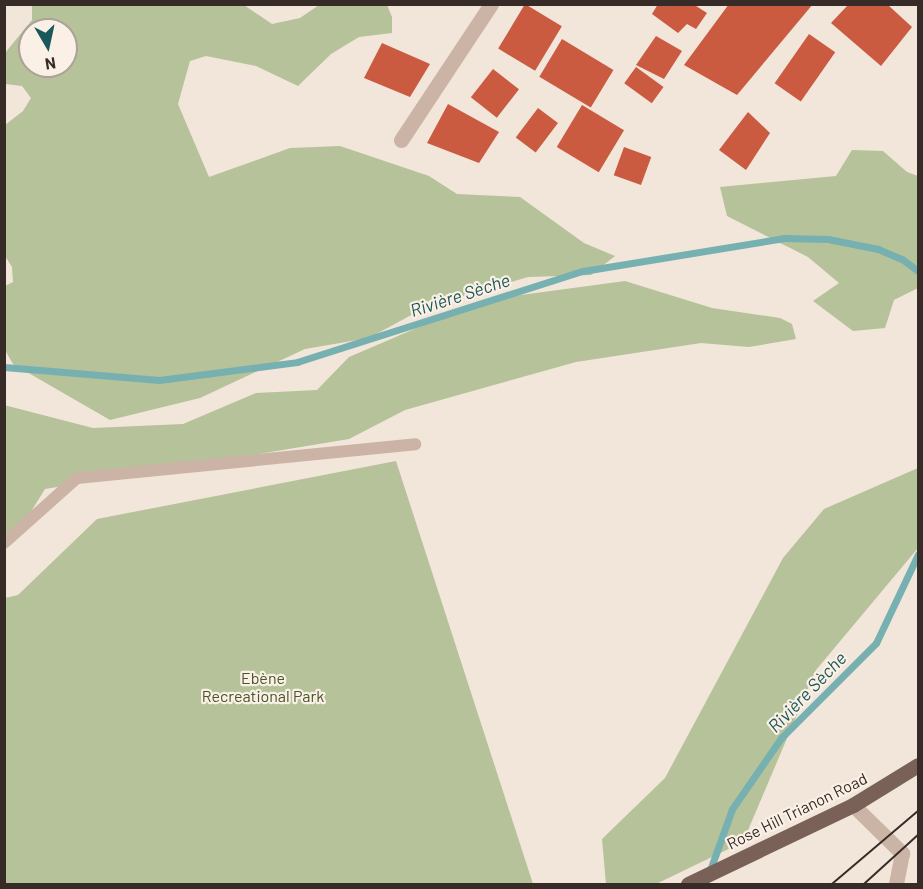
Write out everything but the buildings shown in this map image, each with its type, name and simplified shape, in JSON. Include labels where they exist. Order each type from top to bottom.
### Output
[{"type":"main road","name":"Rose Hill Trianon Road","points":[[688,885],[853,805],[918,765]]},
{"type":"street","points":[[401,140],[491,4]]},
{"type":"street","points":[[853,805],[902,853],[896,885]]},
{"type":"lane","points":[[4,543],[77,478],[415,444]]},
{"type":"green space","points":[[19,5],[244,5],[272,24],[300,18],[319,5],[387,5],[392,17],[392,33],[359,37],[331,54],[298,86],[256,66],[206,56],[190,61],[178,104],[209,177],[290,148],[340,146],[429,176],[457,194],[520,197],[584,243],[615,256],[591,275],[528,277],[426,307],[369,338],[305,349],[200,398],[110,420],[13,364],[5,350],[5,286],[13,282],[12,267],[5,256],[5,125],[23,111],[31,98],[22,86],[5,84],[5,53],[18,37],[18,78],[78,78],[78,18],[32,18],[32,6]]},
{"type":"green space","points":[[852,150],[883,151],[907,172],[918,176],[918,288],[894,300],[885,328],[853,331],[813,301],[839,283],[808,257],[727,216],[720,187],[836,176]]},
{"type":"green space","points":[[625,281],[712,308],[780,318],[792,324],[796,339],[749,347],[701,343],[576,362],[405,410],[349,439],[45,489],[19,531],[5,547],[4,405],[93,428],[183,424],[256,393],[317,390],[349,357],[419,327],[507,297]]},
{"type":"green space","name":"Ebène Recreational Park","points":[[396,461],[533,884],[5,884],[5,598],[18,595],[97,519]]},
{"type":"green space","points":[[918,468],[918,548],[816,670],[743,842],[656,884],[606,884],[602,839],[665,778],[783,558],[824,509]]},
{"type":"waterway","name":"Rivière Sèche","points":[[4,367],[159,380],[297,362],[583,271],[784,238],[828,239],[878,249],[902,259],[918,271]]},
{"type":"waterway","name":"Rivière Sèche","points":[[709,873],[732,809],[781,738],[876,643],[918,554]]},
{"type":"tram line","points":[[832,884],[918,811]]},
{"type":"tram line","points":[[864,884],[918,835]]}]
